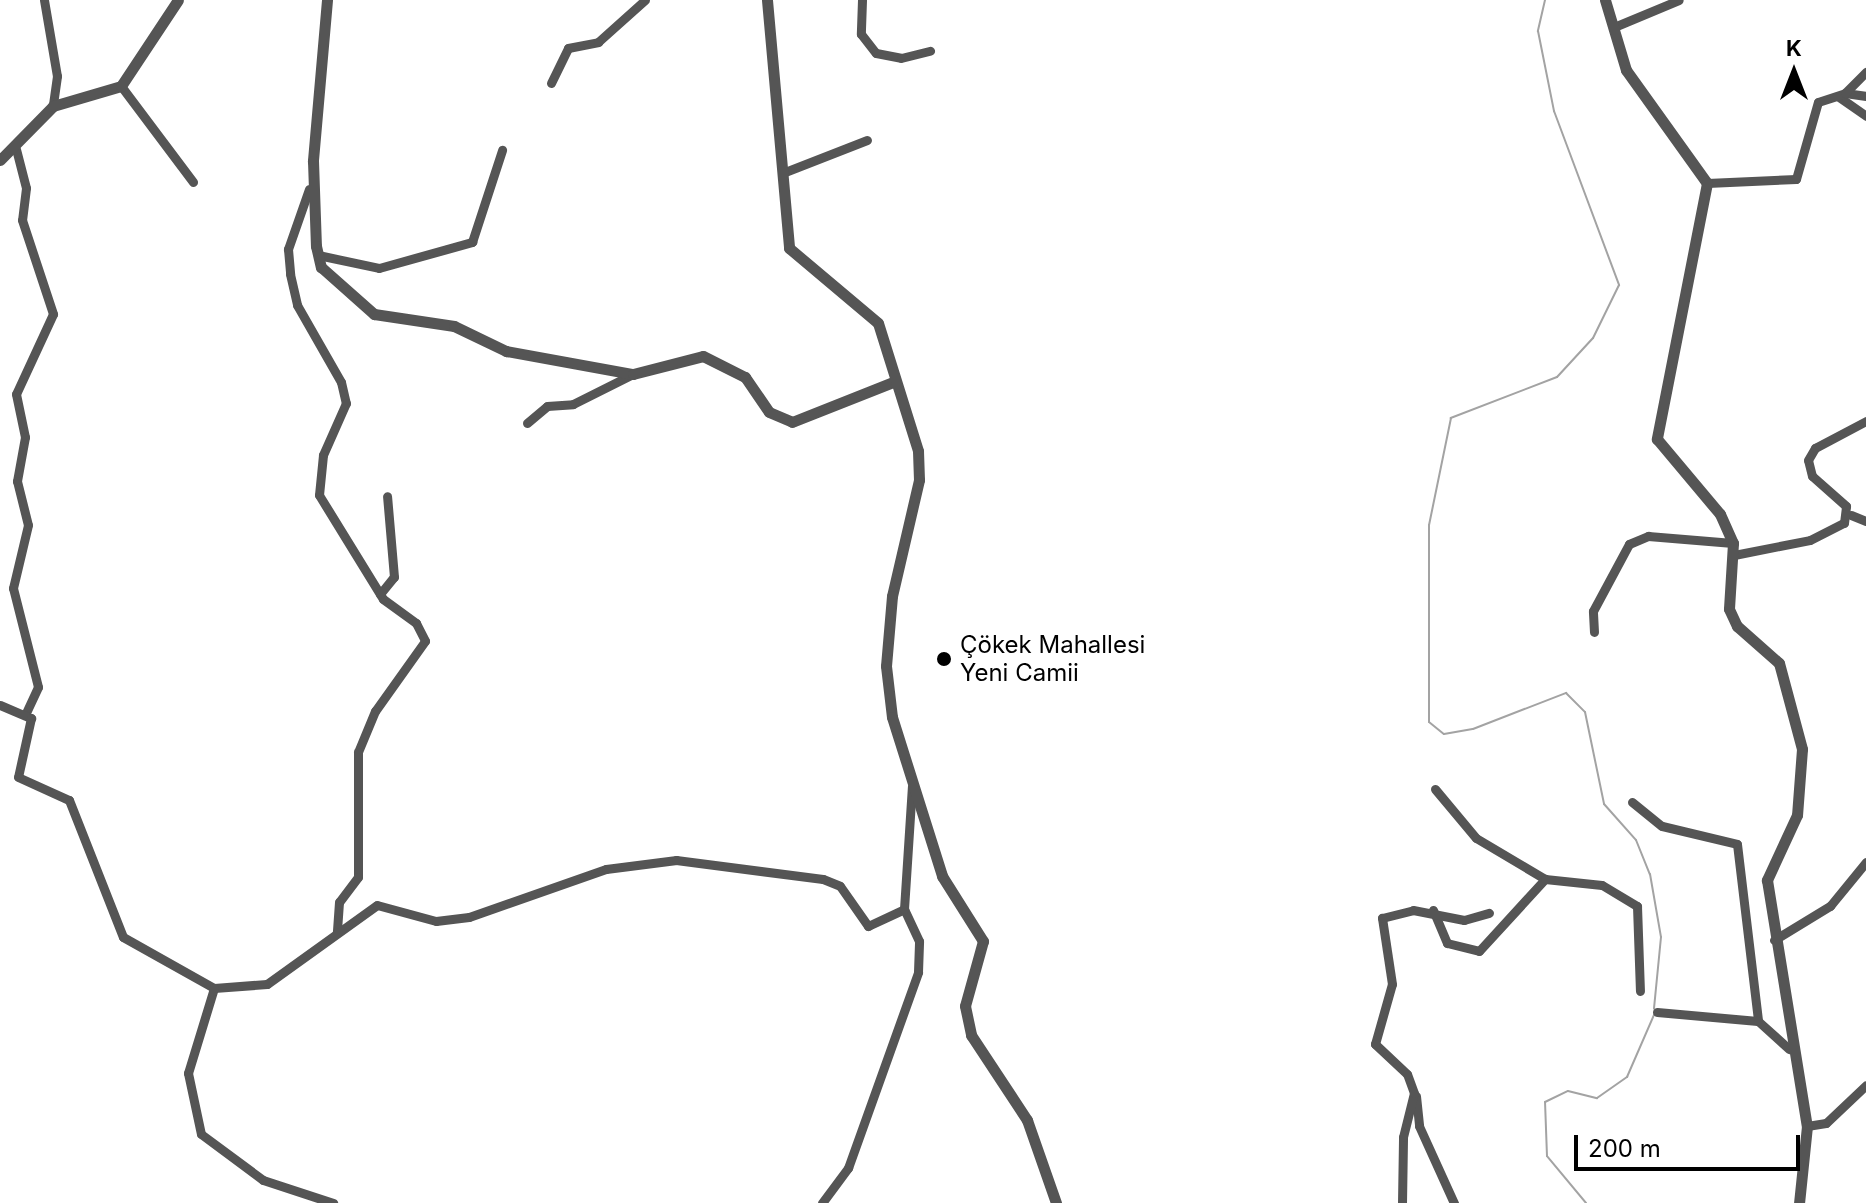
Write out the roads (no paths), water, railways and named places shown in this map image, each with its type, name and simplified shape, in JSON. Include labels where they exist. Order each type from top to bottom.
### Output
[{"type":"street","points":[[44,0],[57,76],[53,106]]},
{"type":"street","points":[[0,160],[16,149],[53,106],[121,86],[178,0]]},
{"type":"street","points":[[327,0],[313,162],[303,217],[288,249],[297,305],[346,403],[323,455],[319,495],[380,594],[416,623],[425,641],[375,711],[358,752],[358,877],[339,902],[337,933]]},
{"type":"street","points":[[551,83],[568,48],[598,42],[645,0]]},
{"type":"street","points":[[767,0],[785,172],[789,248],[878,323],[893,382],[918,451],[886,666],[912,786],[942,876],[983,941],[965,1006],[971,1035],[1027,1120],[1056,1203]]},
{"type":"street","points":[[862,0],[861,34],[876,53],[901,58],[930,51]]},
{"type":"street","points":[[1616,0],[1606,6],[1626,70],[1707,183],[1657,439],[1720,514],[1734,549],[1729,609],[1737,626],[1779,663],[1802,749],[1797,815],[1767,880],[1774,940],[1791,998],[1789,1049],[1807,1126],[1799,1203]]},
{"type":"street","points":[[1614,27],[1679,0]]},
{"type":"street","points":[[1842,95],[1866,72]]},
{"type":"street","points":[[121,86],[193,182]]},
{"type":"street","points":[[1707,183],[1796,179],[1818,102],[1842,95],[1866,96]]},
{"type":"street","points":[[1842,95],[1866,116]]},
{"type":"street","points":[[785,172],[867,140]]},
{"type":"street","points":[[16,149],[26,188],[22,220],[53,314],[16,394],[25,437],[17,481],[28,525],[13,588],[38,687],[26,713],[30,726],[18,777],[69,800],[99,867],[110,918],[146,957],[214,988],[267,984],[377,905],[436,921],[469,917],[606,869],[701,858],[840,886],[868,926],[904,909]]},
{"type":"street","points":[[318,255],[379,268],[472,242],[502,150]]},
{"type":"street","points":[[313,162],[321,267],[374,314],[454,326],[506,351],[633,374]]},
{"type":"street","points":[[527,423],[547,406],[573,404],[633,374],[703,356],[745,377],[769,412],[792,422],[893,382]]},
{"type":"street","points":[[1866,421],[1815,448],[1808,460],[1812,476],[1838,494],[1851,515],[1866,521]]},
{"type":"street","points":[[380,594],[394,577],[387,496]]},
{"type":"street","points":[[1594,632],[1593,611],[1629,544],[1648,536],[1734,549],[1810,540],[1851,515]]},
{"type":"street","points":[[0,705],[26,713]]},
{"type":"street","points":[[822,1203],[848,1168],[918,972],[919,941],[904,909],[912,786]]},
{"type":"street","points":[[1435,789],[1476,838],[1545,879],[1602,885],[1637,906],[1640,991]]},
{"type":"street","points":[[1632,802],[1662,826],[1737,844],[1758,1021]]},
{"type":"street","points":[[1774,940],[1830,906],[1866,862]]},
{"type":"street","points":[[1433,910],[1447,943],[1479,951],[1545,879]]},
{"type":"street","points":[[1454,1203],[1419,1126],[1414,1093],[1407,1074],[1375,1044],[1392,984],[1382,918],[1433,910],[1464,920],[1489,913]]},
{"type":"street","points":[[214,988],[188,1073],[201,1134],[263,1180],[333,1203]]},
{"type":"street","points":[[1657,1012],[1758,1021],[1789,1049]]},
{"type":"street","points":[[1807,1126],[1826,1123],[1866,1085]]},
{"type":"street","points":[[1402,1203],[1403,1137],[1414,1093]]},
{"type":"waterway","points":[[1545,0],[1538,31],[1554,111],[1619,285],[1593,338],[1557,377],[1451,418],[1429,525],[1429,722],[1444,734],[1473,729],[1566,693],[1585,712],[1604,804],[1636,840],[1650,874],[1661,937],[1654,1009]]},
{"type":"waterway","points":[[1586,1203],[1547,1156],[1545,1102],[1568,1091],[1597,1098],[1627,1077],[1654,1015]]},
{"type":"place","name":"Çökek Mahallesi Yeni Camii","points":[[944,659]]}]
